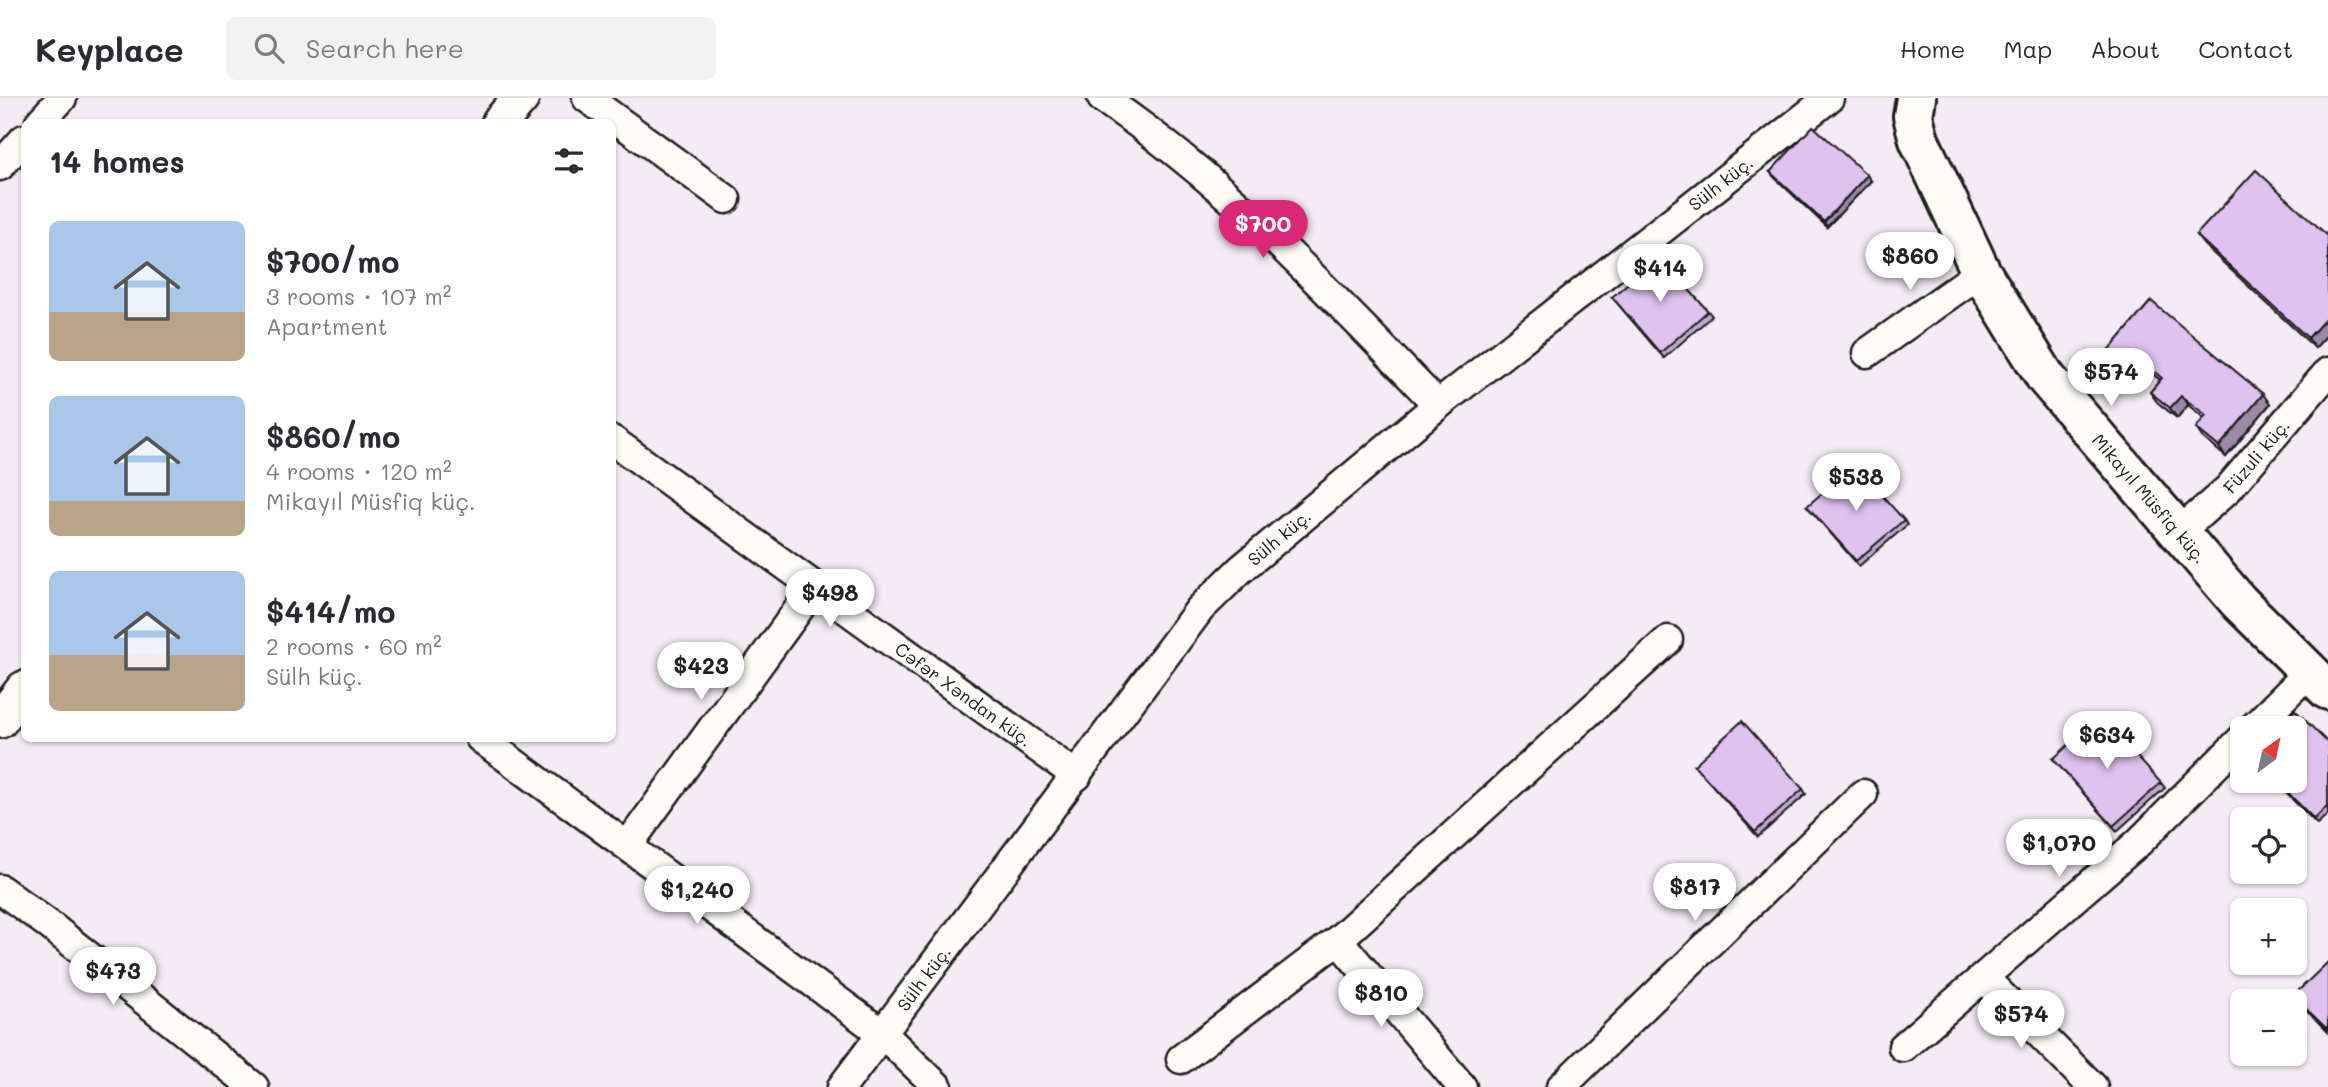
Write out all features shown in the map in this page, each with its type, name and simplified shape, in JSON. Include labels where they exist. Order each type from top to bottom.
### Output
[{"type":"main road","name":"Mikayıl Müsfiq küç.","points":[[1916,98],[1913,116],[1919,140],[1981,272],[2046,378],[2239,602],[2318,681]]},
{"type":"street","points":[[43,119],[62,98]]},
{"type":"street","points":[[503,119],[521,98]]},
{"type":"street","points":[[587,98],[616,119]]},
{"type":"street","points":[[1102,98],[1138,122],[1268,230],[1438,405]]},
{"type":"street","name":"Sülh küç.","points":[[842,1087],[1200,609],[1241,569],[1438,405],[1829,98]]},
{"type":"street","points":[[616,119],[726,199]]},
{"type":"street","points":[[0,166],[21,142]]},
{"type":"street","points":[[1867,352],[1981,272]]},
{"type":"street","name":"Füzuli küç.","points":[[2178,533],[2228,489],[2328,372]]},
{"type":"street","name":"Cəfər Xəndan küç.","points":[[616,443],[1077,776]]},
{"type":"street","points":[[628,845],[814,588]]},
{"type":"street","points":[[1181,1059],[1338,940],[1668,640]]},
{"type":"street","points":[[2270,716],[2318,681]]},
{"type":"street","points":[[0,720],[21,694]]},
{"type":"street","points":[[486,742],[883,1034],[938,1087]]},
{"type":"street","points":[[1903,1047],[2139,842],[2230,751]]},
{"type":"street","points":[[1561,1087],[1863,794]]},
{"type":"street","points":[[0,889],[254,1087]]},
{"type":"street","points":[[1338,940],[1462,1087]]},
{"type":"street","points":[[1984,978],[2094,1087]]},
{"type":"building","points":[[1813,126],[1867,175],[1824,222],[1770,172]]},
{"type":"building","points":[[2256,170],[2328,236],[2328,316],[2308,338],[2196,235]]},
{"type":"building","points":[[1659,256],[1708,311],[1660,353],[1612,297]]},
{"type":"building","points":[[2151,301],[2263,394],[2219,447],[2196,428],[2206,415],[2181,396],[2170,408],[2150,392],[2162,378],[2138,358],[2127,371],[2106,354]]},
{"type":"building","points":[[1855,465],[1904,520],[1856,561],[1807,506]]},
{"type":"building","points":[[2295,710],[2301,716],[2289,716]]},
{"type":"building","points":[[2100,716],[2161,783],[2113,826],[2053,759]]},
{"type":"building","points":[[1742,721],[1803,789],[1755,832],[1694,765]]},
{"type":"building","points":[[2307,722],[2328,743],[2328,805],[2314,819],[2307,812],[2307,807],[2302,807],[2288,793],[2307,793]]},
{"type":"building","points":[[2328,962],[2326,1028],[2307,1010],[2307,989],[2300,989]]}]
